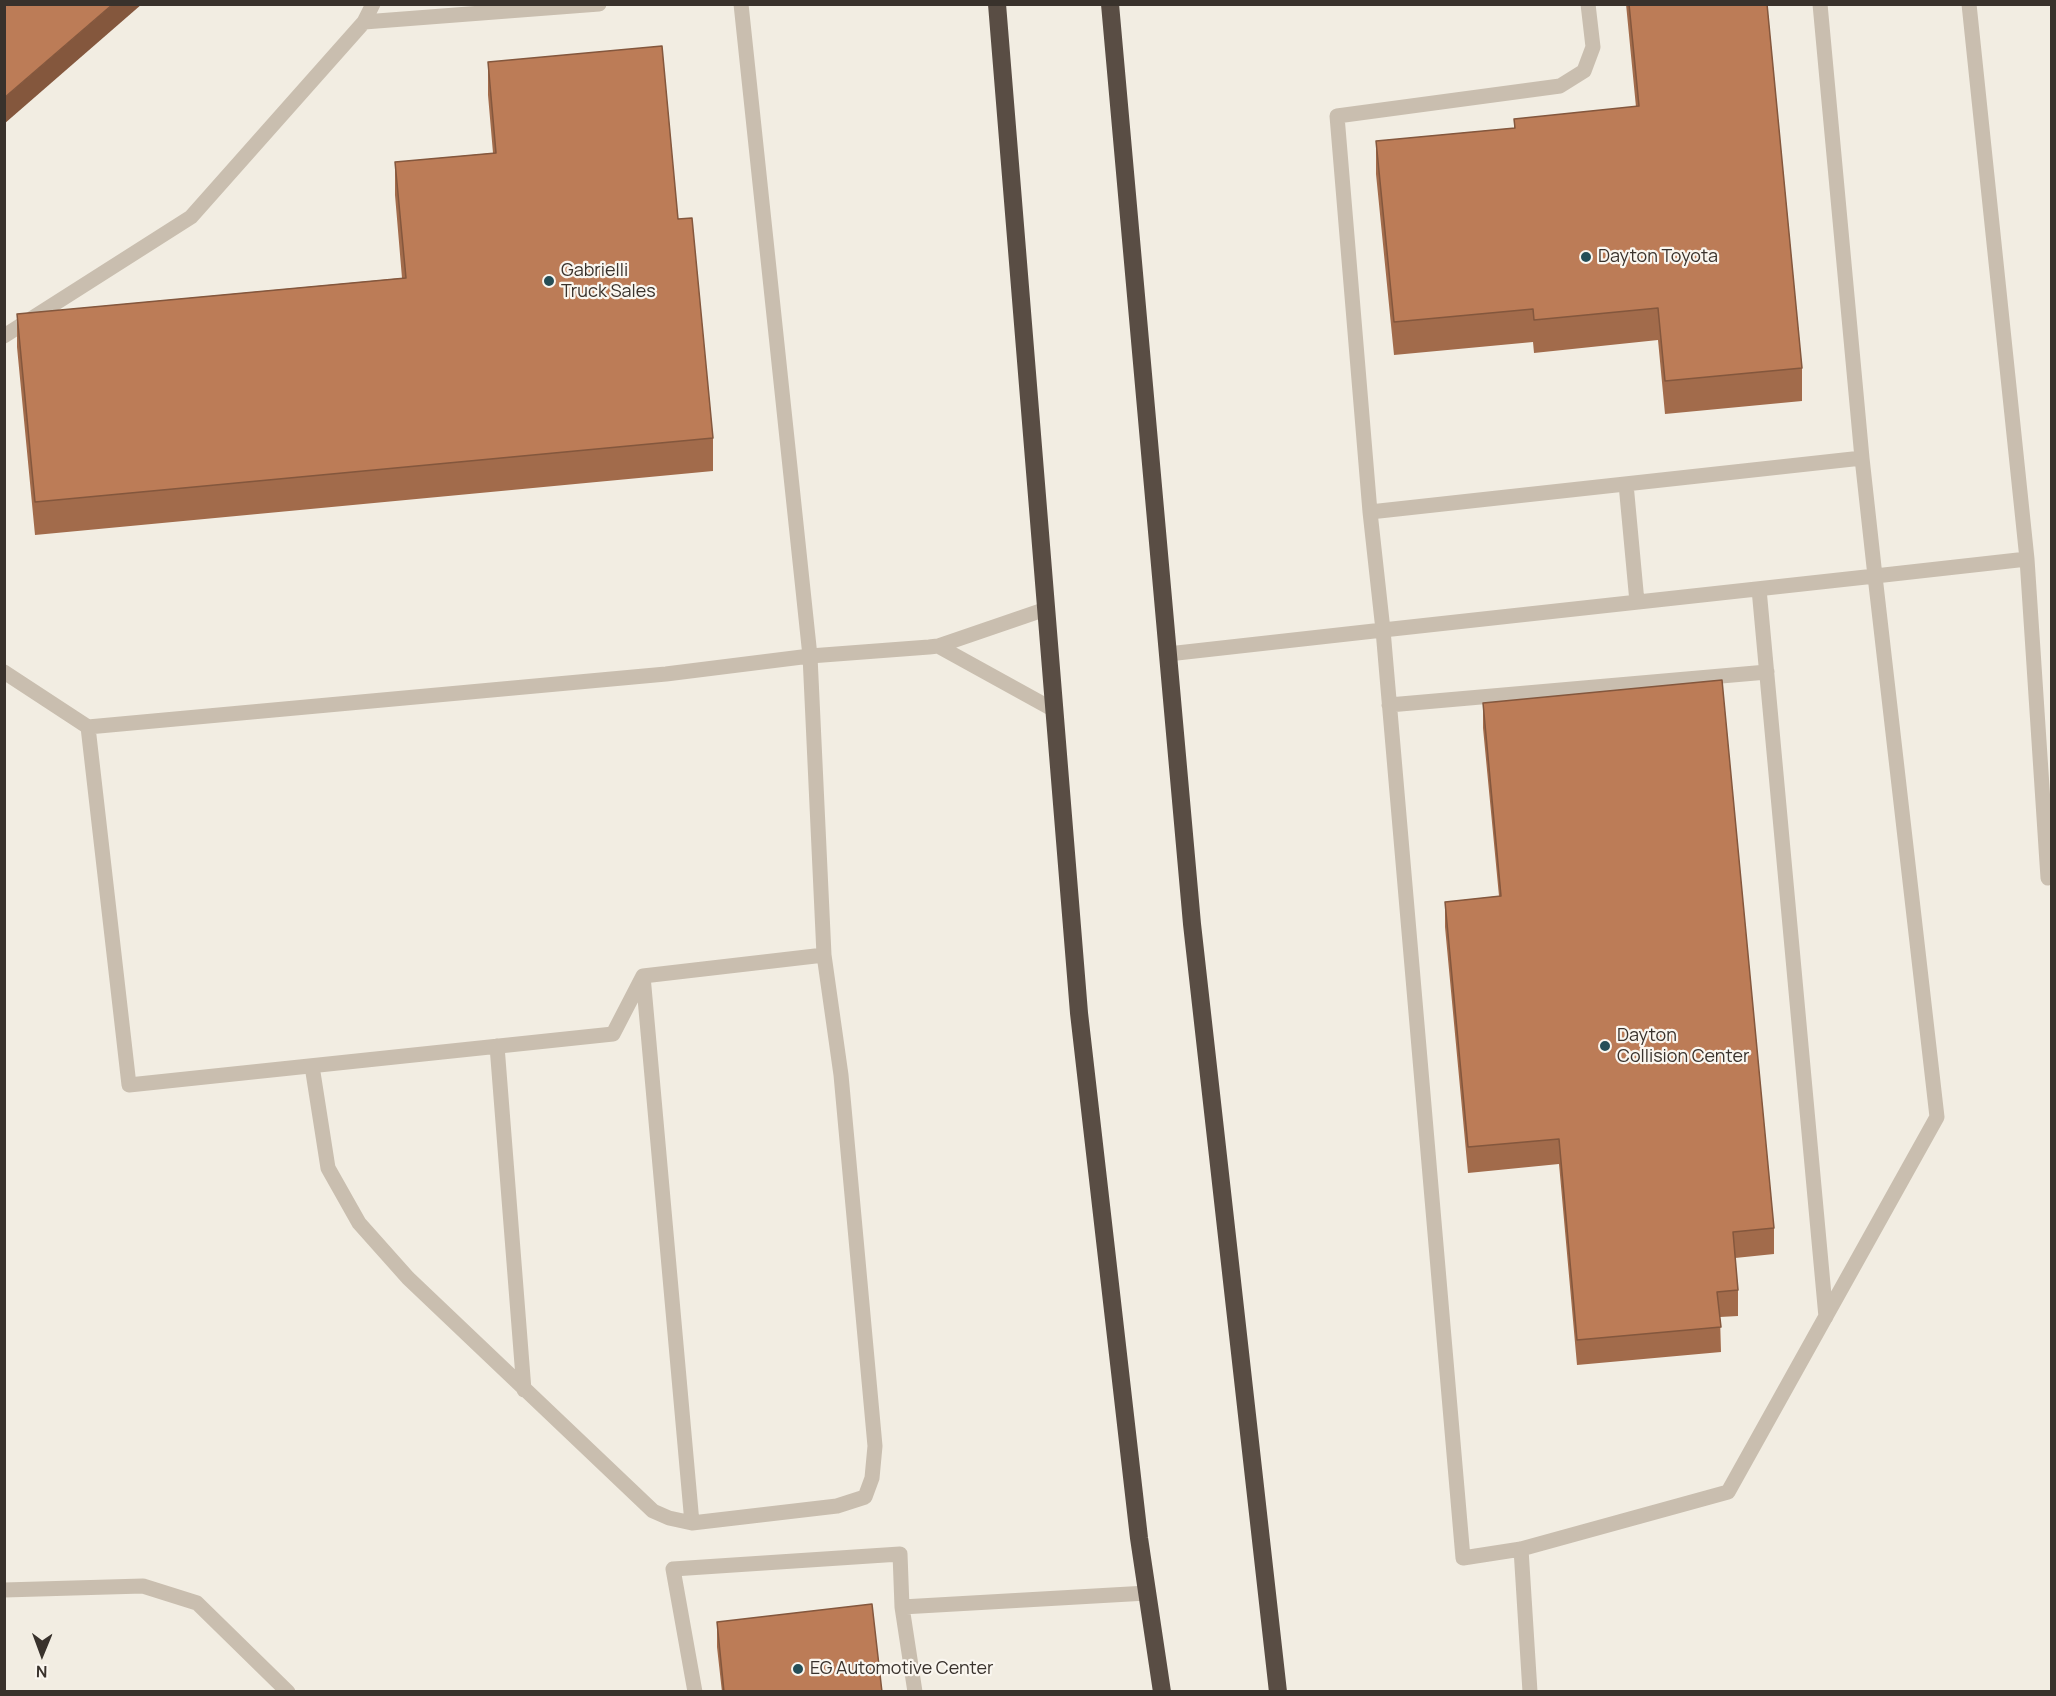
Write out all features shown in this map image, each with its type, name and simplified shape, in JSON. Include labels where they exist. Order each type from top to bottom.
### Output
[{"type":"highway","points":[[997,4],[1079,1013],[1139,1538],[1162,1692]]},
{"type":"highway","points":[[1110,4],[1192,924],[1278,1692]]},
{"type":"lane","points":[[4,336],[191,217],[364,22],[373,4]]},
{"type":"lane","points":[[364,22],[599,4]]},
{"type":"lane","points":[[312,1066],[328,1168],[359,1223],[408,1278],[653,1511],[669,1518],[692,1523],[837,1506],[865,1497],[872,1478],[875,1446],[841,1075],[824,955],[810,656],[741,4]]},
{"type":"lane","points":[[1588,4],[1593,47],[1584,71],[1560,86],[1337,116],[1463,1558],[1521,1550],[1728,1492],[1937,1117],[1862,458],[1820,4]]},
{"type":"lane","points":[[1969,4],[2027,559],[2048,878]]},
{"type":"lane","points":[[1370,512],[1862,458]]},
{"type":"lane","points":[[1626,484],[1636,602]]},
{"type":"lane","points":[[1168,654],[2027,559]]},
{"type":"lane","points":[[1759,589],[1826,1317]]},
{"type":"lane","points":[[4,672],[87,728],[666,674],[810,656],[938,646],[1046,609]]},
{"type":"lane","points":[[938,646],[1054,710]]},
{"type":"lane","points":[[1389,705],[1767,672]]},
{"type":"lane","points":[[87,728],[129,1085],[613,1034],[643,976]]},
{"type":"lane","points":[[643,976],[824,955]]},
{"type":"lane","points":[[643,976],[692,1523]]},
{"type":"lane","points":[[497,1046],[524,1390]]},
{"type":"lane","points":[[1521,1550],[1530,1692]]},
{"type":"lane","points":[[695,1692],[673,1569],[900,1554],[902,1607],[915,1692]]},
{"type":"lane","points":[[4,1590],[143,1586],[197,1603],[288,1692]]},
{"type":"lane","points":[[902,1607],[1147,1593]]},
{"type":"building","points":[[4,4],[113,4],[4,98]]},
{"type":"building","name":"Dayton Toyota","points":[[1629,4],[1767,4],[1802,368],[1665,381],[1658,308],[1534,320],[1533,309],[1394,322],[1376,141],[1515,128],[1514,119],[1639,106]]},
{"type":"building","name":"Gabrielli Truck Sales","points":[[662,46],[678,219],[692,218],[713,438],[35,502],[17,314],[406,278],[395,162],[496,153],[488,62]]},
{"type":"building","name":"Dayton Collision Center","points":[[1722,680],[1774,1228],[1733,1232],[1738,1290],[1717,1292],[1721,1327],[1577,1340],[1559,1139],[1468,1147],[1445,902],[1501,896],[1483,703]]},
{"type":"building","name":"EG Automotive Center","points":[[872,1604],[882,1692],[724,1692],[717,1622]]},
{"type":"place","name":"Dayton Toyota","points":[[1586,257]]},
{"type":"place","name":"Gabrielli Truck Sales","points":[[549,281]]},
{"type":"place","name":"Dayton Collision Center","points":[[1605,1046]]},
{"type":"place","name":"EG Automotive Center","points":[[798,1669]]}]
